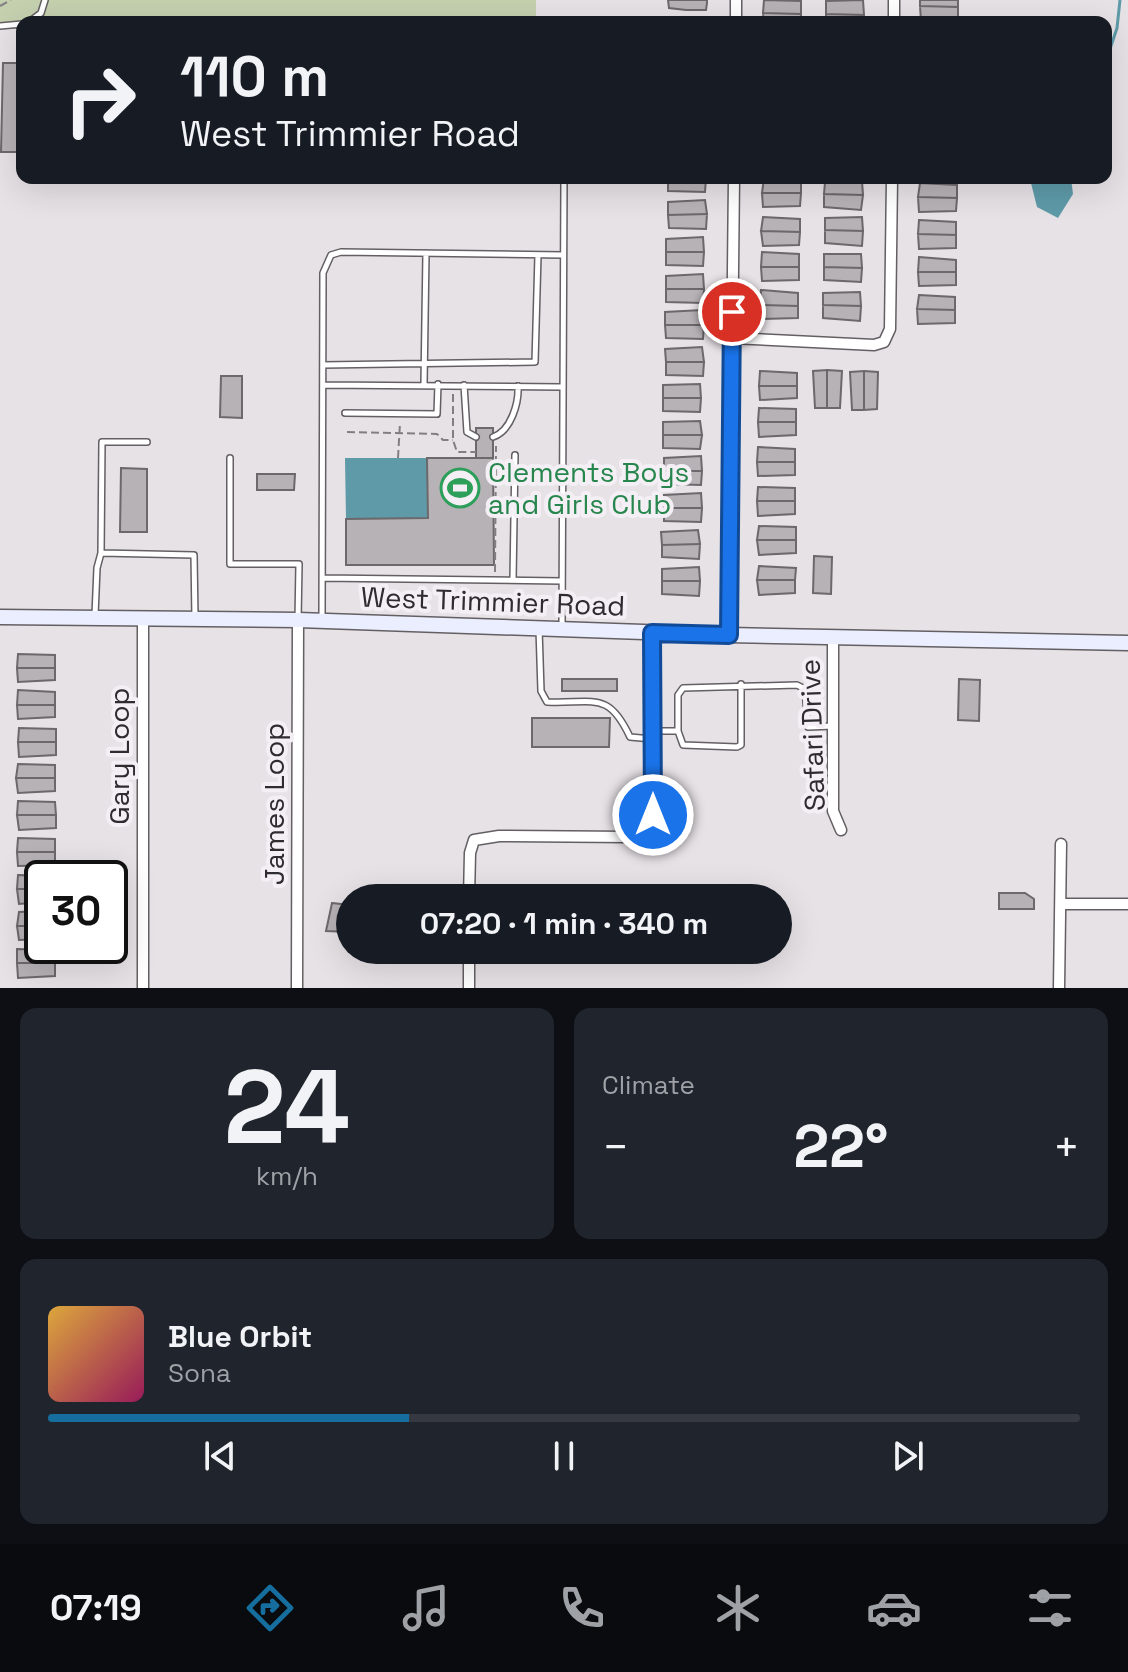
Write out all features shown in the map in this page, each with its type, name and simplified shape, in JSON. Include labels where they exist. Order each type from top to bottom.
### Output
[{"type":"main road","name":"West Trimmier Road","points":[[0,617],[298,620],[652,633],[1128,643]]},
{"type":"street","points":[[729,635],[734,184]]},
{"type":"street","points":[[731,338],[874,345],[884,342],[890,329],[892,184]]},
{"type":"street","name":"Gary Loop","points":[[143,620],[143,988]]},
{"type":"street","name":"James Loop","points":[[297,988],[298,620]]},
{"type":"street","points":[[469,884],[470,853],[474,840],[499,836],[629,837],[650,829],[653,815],[652,633]]},
{"type":"street","name":"Safari Drive","points":[[833,638],[833,811],[841,830]]},
{"type":"street","points":[[1059,988],[1061,844]]},
{"type":"street","points":[[1061,904],[1128,904]]},
{"type":"street","points":[[469,964],[469,988]]},
{"type":"lane","points":[[562,628],[564,184]]},
{"type":"lane","points":[[322,621],[323,273],[331,255],[341,252],[563,255]]},
{"type":"lane","points":[[424,384],[426,253]]},
{"type":"lane","points":[[323,365],[535,362],[538,255]]},
{"type":"lane","points":[[345,413],[437,414],[438,384]]},
{"type":"lane","points":[[323,385],[561,387]]},
{"type":"lane","points":[[464,385],[467,432],[476,437]]},
{"type":"lane","points":[[495,437],[502,434],[514,412],[518,386]]},
{"type":"lane","points":[[95,619],[97,568],[101,553],[102,442],[147,442]]},
{"type":"lane","points":[[513,580],[515,455]]},
{"type":"lane","points":[[230,458],[230,564],[299,564],[298,620]]},
{"type":"lane","points":[[101,553],[194,555],[195,620]]},
{"type":"lane","points":[[322,578],[562,581]]},
{"type":"lane","points":[[539,627],[541,691],[547,702],[609,704],[618,712],[630,737],[678,731]]},
{"type":"lane","points":[[741,684],[741,745],[683,745],[678,731],[678,695],[683,688],[741,684],[797,685],[805,689],[808,727],[833,726]]},
{"type":"path","points":[[0,6],[11,0]]},
{"type":"path","points":[[453,384],[453,440],[457,452],[476,452]]},
{"type":"path","points":[[398,458],[400,414]]},
{"type":"path","points":[[347,432],[437,434],[443,440],[453,440]]},
{"type":"path","points":[[475,580],[476,573],[495,573],[495,437]]},
{"type":"green space","points":[[0,0],[536,0],[536,16],[16,16],[16,29],[0,29]]},
{"type":"water","points":[[1031,184],[1072,184],[1073,194],[1058,218],[1037,207]]},
{"type":"water","points":[[345,458],[427,458],[428,518],[346,519]]},
{"type":"building","points":[[668,0],[707,0],[706,10],[669,8]]},
{"type":"building","points":[[764,0],[801,1],[801,14],[763,13]]},
{"type":"building","points":[[863,0],[864,15],[826,14],[826,1]]},
{"type":"building","points":[[920,0],[958,0],[958,7],[920,6]]},
{"type":"building","points":[[920,6],[958,7],[958,16],[921,16]]},
{"type":"building","points":[[763,13],[801,14],[801,16],[763,16]]},
{"type":"building","points":[[826,14],[864,15],[864,16]]},
{"type":"building","points":[[3,63],[16,63],[16,152],[1,152]]},
{"type":"building","points":[[668,184],[706,184],[705,192],[668,191]]},
{"type":"building","points":[[763,184],[801,184],[801,193],[762,193]]},
{"type":"building","points":[[825,184],[862,184],[863,195],[824,194]]},
{"type":"building","points":[[920,184],[957,185],[957,198],[918,197]]},
{"type":"building","points":[[762,193],[801,193],[800,206],[763,207]]},
{"type":"building","points":[[824,194],[863,195],[861,210],[824,207]]},
{"type":"building","points":[[918,197],[957,198],[956,211],[919,212]]},
{"type":"building","points":[[705,200],[707,214],[668,215],[668,202]]},
{"type":"building","points":[[707,214],[706,229],[669,228],[668,215]]},
{"type":"building","points":[[763,217],[800,219],[800,232],[761,231]]},
{"type":"building","points":[[862,217],[863,231],[825,230],[825,218]]},
{"type":"building","points":[[919,220],[956,222],[956,235],[918,234]]},
{"type":"building","points":[[825,230],[863,231],[862,246],[825,243]]},
{"type":"building","points":[[761,231],[800,232],[799,245],[763,246]]},
{"type":"building","points":[[918,234],[956,235],[956,248],[919,249]]},
{"type":"building","points":[[703,237],[704,252],[666,252],[666,239]]},
{"type":"building","points":[[666,252],[704,252],[703,266],[666,265]]},
{"type":"building","points":[[762,252],[799,254],[799,267],[761,267]]},
{"type":"building","points":[[824,254],[861,254],[862,268],[824,267]]},
{"type":"building","points":[[919,257],[956,260],[956,272],[918,272]]},
{"type":"building","points":[[761,267],[799,267],[799,280],[762,281]]},
{"type":"building","points":[[824,267],[862,268],[861,282],[824,280]]},
{"type":"building","points":[[918,272],[956,272],[956,285],[919,286]]},
{"type":"building","points":[[703,274],[704,289],[666,289],[666,276]]},
{"type":"building","points":[[666,289],[704,289],[703,303],[666,302]]},
{"type":"building","points":[[761,290],[798,293],[798,306],[760,305]]},
{"type":"building","points":[[860,292],[861,306],[823,305],[823,293]]},
{"type":"building","points":[[919,295],[955,297],[955,310],[917,309]]},
{"type":"building","points":[[760,305],[798,306],[798,318],[761,319]]},
{"type":"building","points":[[823,305],[861,306],[860,321],[823,318]]},
{"type":"building","points":[[917,309],[955,310],[955,323],[918,324]]},
{"type":"building","points":[[702,310],[704,325],[665,325],[665,312]]},
{"type":"building","points":[[665,325],[704,325],[703,339],[666,338]]},
{"type":"building","points":[[702,347],[704,362],[666,362],[665,349]]},
{"type":"building","points":[[666,362],[704,362],[703,376],[666,375]]},
{"type":"building","points":[[827,370],[842,371],[840,408],[827,408]]},
{"type":"building","points":[[827,370],[827,408],[815,408],[813,371]]},
{"type":"building","points":[[760,371],[797,373],[797,386],[759,386]]},
{"type":"building","points":[[864,371],[878,372],[877,409],[864,410]]},
{"type":"building","points":[[864,371],[864,410],[852,410],[850,372]]},
{"type":"building","points":[[221,376],[242,376],[242,418],[220,417]]},
{"type":"building","points":[[700,384],[701,398],[663,398],[663,385]]},
{"type":"building","points":[[759,386],[797,386],[797,398],[760,400]]},
{"type":"building","points":[[663,398],[701,398],[700,412],[663,411]]},
{"type":"building","points":[[759,408],[796,409],[796,422],[758,422]]},
{"type":"building","points":[[700,421],[702,435],[663,435],[663,422]]},
{"type":"building","points":[[758,422],[796,422],[796,435],[759,437]]},
{"type":"building","points":[[476,428],[493,428],[493,458],[476,458]]},
{"type":"building","points":[[663,435],[702,435],[700,449],[663,448]]},
{"type":"building","points":[[758,447],[795,449],[795,462],[757,462]]},
{"type":"building","points":[[701,456],[702,471],[664,471],[664,458]]},
{"type":"building","name":"Clements Boys and Girls Club","points":[[427,458],[493,458],[494,565],[346,565],[346,519],[428,518]]},
{"type":"building","points":[[757,462],[795,462],[795,475],[758,476]]},
{"type":"building","points":[[121,468],[147,469],[147,532],[120,532]]},
{"type":"building","points":[[664,471],[702,471],[701,485],[664,484]]},
{"type":"building","points":[[257,474],[295,474],[294,490],[257,490]]},
{"type":"building","points":[[758,487],[795,488],[795,501],[757,501]]},
{"type":"building","points":[[701,493],[702,508],[664,508],[664,495]]},
{"type":"building","points":[[757,501],[795,501],[795,514],[758,516]]},
{"type":"building","points":[[664,508],[702,508],[701,522],[664,521]]},
{"type":"building","points":[[759,526],[796,527],[796,540],[757,540]]},
{"type":"building","points":[[698,530],[700,544],[662,545],[661,532]]},
{"type":"building","points":[[757,540],[796,540],[796,553],[759,555]]},
{"type":"building","points":[[700,544],[699,559],[662,557],[662,545]]},
{"type":"building","points":[[814,556],[832,557],[831,594],[813,593]]},
{"type":"building","points":[[759,566],[796,568],[795,580],[757,580]]},
{"type":"building","points":[[699,567],[700,581],[662,581],[662,569]]},
{"type":"building","points":[[757,580],[795,580],[795,593],[759,595]]},
{"type":"building","points":[[662,581],[700,581],[699,596],[662,594]]},
{"type":"building","points":[[18,654],[55,655],[55,668],[17,668]]},
{"type":"building","points":[[17,668],[55,668],[55,680],[18,682]]},
{"type":"building","points":[[562,679],[617,679],[617,691],[562,691]]},
{"type":"building","points":[[959,679],[980,680],[979,721],[958,720]]},
{"type":"building","points":[[18,690],[55,692],[55,705],[17,705]]},
{"type":"building","points":[[17,705],[55,705],[55,717],[18,719]]},
{"type":"building","points":[[532,718],[610,718],[609,747],[532,747]]},
{"type":"building","points":[[19,728],[56,729],[56,742],[18,742]]},
{"type":"building","points":[[18,742],[56,742],[56,755],[19,757]]},
{"type":"building","points":[[18,764],[55,765],[55,778],[16,778]]},
{"type":"building","points":[[16,778],[55,778],[55,791],[18,793]]},
{"type":"building","points":[[18,801],[55,802],[56,815],[17,815]]},
{"type":"building","points":[[17,815],[56,815],[56,828],[19,830]]},
{"type":"building","points":[[18,838],[55,839],[55,852],[17,852]]},
{"type":"building","points":[[17,852],[55,852],[55,860],[24,860],[24,866],[18,866]]},
{"type":"building","points":[[18,875],[24,875],[24,889],[17,889]]},
{"type":"building","points":[[17,889],[24,889],[24,904],[19,904]]},
{"type":"building","points":[[999,893],[1025,893],[1034,899],[1034,909],[999,909]]},
{"type":"building","points":[[332,903],[336,903],[336,931],[326,931]]},
{"type":"building","points":[[19,912],[24,912],[24,926],[17,926]]},
{"type":"building","points":[[17,926],[24,926],[24,940],[19,940]]},
{"type":"building","points":[[17,949],[24,949],[24,963],[17,963]]},
{"type":"building","points":[[17,963],[55,964],[55,976],[18,978]]},
{"type":"waterway","points":[[1112,43],[1120,0]]},
{"type":"place","name":"Clements Boys and Girls Club","points":[[460,488]]},
{"type":"route","points":[[653,815],[652,633],[729,635],[732,312]]}]
